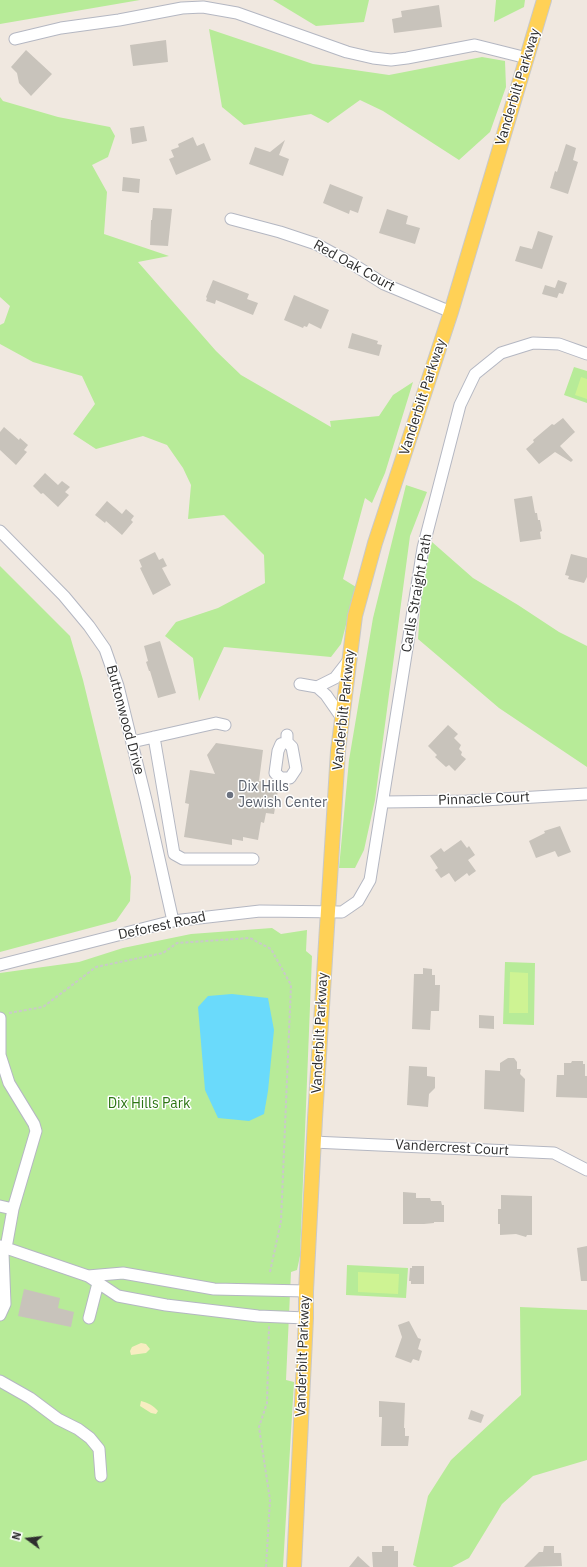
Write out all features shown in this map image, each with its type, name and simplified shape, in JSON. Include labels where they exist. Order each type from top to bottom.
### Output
[{"type":"main road","name":"Vanderbilt Parkway","points":[[294,1567],[306,1291],[327,911],[338,751],[355,616],[375,543],[451,312],[544,0]]},
{"type":"street","points":[[16,39],[61,28],[119,20],[182,8],[203,7],[237,13],[325,44],[373,58],[391,60],[407,58],[475,45],[527,58]]},
{"type":"street","name":"Red Oak Court","points":[[231,219],[280,232],[316,244],[384,284],[451,312]]},
{"type":"street","name":"Carlls Straight Path","points":[[327,911],[342,912],[358,901],[370,880],[422,548],[460,405],[476,374],[501,353],[533,343],[560,344],[587,354]]},
{"type":"street","name":"Buttonwood Drive","points":[[0,531],[64,596],[89,626],[105,649],[118,686],[173,921]]},
{"type":"street","points":[[317,687],[335,678],[349,660]]},
{"type":"street","points":[[300,684],[317,687],[326,695],[342,718]]},
{"type":"street","points":[[132,742],[216,723],[225,725]]},
{"type":"street","points":[[154,737],[174,854],[183,859],[253,859]]},
{"type":"street","name":"Pinnacle Court","points":[[383,802],[467,800],[586,794]]},
{"type":"street","name":"Deforest Road","points":[[0,964],[173,921],[260,911],[327,911]]},
{"type":"street","points":[[1,1312],[5,1304],[3,1249],[36,1131],[34,1124],[9,1083],[0,1055],[4,1016]]},
{"type":"street","name":"Vandercrest Court","points":[[314,1142],[554,1153],[587,1170]]},
{"type":"street","points":[[0,1206],[13,1209]]},
{"type":"street","points":[[3,1249],[88,1276],[118,1296],[166,1305],[258,1316],[306,1318]]},
{"type":"street","points":[[88,1276],[124,1273],[214,1289],[306,1291]]},
{"type":"street","points":[[89,1318],[98,1283]]},
{"type":"street","points":[[0,1382],[30,1398],[58,1419],[78,1429],[90,1438],[99,1449],[101,1476]]},
{"type":"path","points":[[4,1016],[43,1006],[96,967],[163,953],[177,943],[250,938],[271,949],[291,985],[281,1221],[270,1272]]},
{"type":"path","points":[[266,1567],[270,1500],[259,1427],[267,1403],[269,1326]]},
{"type":"green space","points":[[0,0],[140,0],[0,24]]},
{"type":"green space","points":[[273,0],[369,0],[364,22],[316,26]]},
{"type":"green space","points":[[496,0],[525,0],[524,7],[494,22]]},
{"type":"green space","points":[[209,29],[313,64],[389,75],[482,57],[505,61],[506,87],[490,132],[459,160],[383,111],[360,100],[328,123],[311,114],[244,125],[222,107]]},
{"type":"green space","points":[[0,97],[3,101],[58,117],[110,127],[115,136],[108,157],[92,165],[107,192],[104,234],[169,256],[138,262],[216,351],[241,375],[331,427],[330,421],[379,416],[393,395],[413,382],[385,473],[372,503],[365,498],[343,579],[356,587],[341,644],[331,657],[224,647],[199,701],[193,658],[165,636],[176,622],[218,608],[265,583],[264,555],[224,515],[188,519],[191,485],[183,468],[167,445],[143,436],[96,449],[73,434],[95,404],[82,376],[33,362],[0,344],[0,325],[4,323],[10,306],[0,297]]},
{"type":"green space","points":[[574,367],[587,371],[587,403],[564,395]]},
{"type":"green space","points":[[581,377],[587,379],[587,399],[575,395]]},
{"type":"green space","points":[[406,485],[427,492],[410,536],[375,800],[364,850],[355,868],[339,868],[349,760],[373,618]]},
{"type":"green space","points":[[432,542],[473,578],[559,632],[587,646],[587,767],[499,708],[418,639],[422,583]]},
{"type":"green space","points":[[0,566],[70,636],[83,680],[131,877],[130,901],[116,921],[0,952]]},
{"type":"green space","name":"Dix Hills Park","points":[[272,928],[281,934],[307,930],[306,951],[312,956],[300,1256],[297,1270],[291,1272],[286,1380],[294,1382],[283,1567],[0,1567],[0,973],[79,962],[123,948],[191,934]]},
{"type":"green space","points":[[505,962],[535,963],[534,1025],[503,1024]]},
{"type":"green space","points":[[510,972],[528,973],[528,1013],[509,1013]]},
{"type":"green space","points":[[347,1265],[408,1268],[406,1298],[346,1295]]},
{"type":"green space","points":[[358,1272],[399,1274],[398,1294],[358,1292]]},
{"type":"green space","points":[[520,1307],[587,1310],[587,1460],[533,1476],[502,1504],[469,1558],[452,1567],[417,1567],[413,1565],[428,1496],[451,1460],[521,1395]]},
{"type":"sand","points":[[141,1343],[146,1344],[150,1349],[146,1353],[131,1355],[130,1351],[132,1347]]},
{"type":"sand","points":[[141,1401],[154,1407],[158,1411],[156,1414],[151,1413],[140,1406]]},
{"type":"water","points":[[232,994],[268,998],[274,1030],[268,1091],[264,1114],[249,1121],[218,1118],[205,1090],[198,1007],[208,996]]},
{"type":"building","points":[[439,5],[442,27],[394,33],[392,19],[402,17],[401,11]]},
{"type":"building","points":[[166,40],[168,62],[133,66],[130,45]]},
{"type":"building","points":[[26,50],[52,74],[31,96],[19,83],[17,73],[11,67]]},
{"type":"building","points":[[144,126],[147,141],[132,144],[130,128]]},
{"type":"building","points":[[193,137],[197,146],[204,143],[211,160],[176,175],[169,159],[174,157],[171,150],[179,147],[178,144]]},
{"type":"building","points":[[285,140],[279,155],[289,159],[283,176],[249,164],[255,147],[270,152]]},
{"type":"building","points":[[566,144],[576,148],[573,160],[578,162],[568,194],[550,188]]},
{"type":"building","points":[[123,177],[140,179],[139,193],[122,191]]},
{"type":"building","points":[[330,184],[363,197],[358,213],[350,210],[349,214],[323,203]]},
{"type":"building","points":[[153,208],[172,209],[168,246],[150,245]]},
{"type":"building","points":[[387,209],[408,216],[406,224],[420,228],[415,244],[379,233]]},
{"type":"building","points":[[538,231],[553,236],[542,269],[515,261],[520,246],[532,249]]},
{"type":"building","points":[[213,280],[249,294],[247,299],[258,303],[253,315],[216,300],[215,304],[206,301],[206,297]]},
{"type":"building","points":[[558,280],[567,283],[563,294],[559,293],[557,298],[542,294],[545,285],[555,288]]},
{"type":"building","points":[[294,295],[329,310],[321,329],[309,323],[307,327],[304,326],[303,328],[284,320]]},
{"type":"building","points":[[352,333],[378,341],[377,344],[382,345],[379,356],[348,348]]},
{"type":"building","points":[[563,418],[575,432],[560,446],[573,460],[571,462],[555,452],[539,464],[526,449],[534,442],[533,440],[552,424],[554,425]]},
{"type":"building","points":[[4,427],[19,440],[20,438],[28,445],[24,450],[27,452],[16,465],[0,450],[0,432]]},
{"type":"building","points":[[45,473],[58,485],[62,481],[70,487],[65,492],[69,495],[58,507],[33,486]]},
{"type":"building","points":[[532,496],[535,513],[537,513],[538,520],[540,520],[542,531],[540,532],[541,539],[520,542],[514,499]]},
{"type":"building","points":[[107,501],[122,514],[126,509],[134,516],[131,520],[133,522],[122,535],[106,521],[105,523],[95,515]]},
{"type":"building","points":[[155,552],[159,560],[163,558],[167,566],[162,568],[171,585],[153,595],[140,568],[142,567],[139,560]]},
{"type":"building","points":[[571,554],[587,558],[587,577],[584,583],[568,579],[569,576],[565,575]]},
{"type":"building","points":[[160,641],[176,693],[158,698],[146,662],[148,661],[144,646]]},
{"type":"building","points":[[448,725],[458,734],[454,738],[461,745],[459,749],[462,752],[461,755],[466,759],[455,771],[449,765],[446,767],[435,757],[437,755],[428,746]]},
{"type":"building","name":"Dix Hills Jewish Center","points":[[216,743],[263,750],[259,781],[265,782],[264,788],[278,790],[274,814],[266,813],[264,823],[261,822],[258,840],[243,837],[243,841],[232,839],[232,845],[184,837],[189,804],[185,803],[190,770],[215,774],[207,755]]},
{"type":"building","points":[[560,826],[571,852],[558,857],[555,851],[536,858],[529,841],[545,833],[544,831]]},
{"type":"building","points":[[461,840],[467,848],[469,846],[475,855],[468,860],[476,871],[469,876],[467,873],[455,882],[449,873],[441,878],[435,870],[438,868],[430,856],[441,848],[444,852]]},
{"type":"building","points":[[423,968],[432,969],[432,975],[435,975],[435,985],[440,985],[439,1011],[431,1011],[430,1030],[412,1029],[414,974],[423,974]]},
{"type":"building","points":[[479,1015],[494,1016],[494,1029],[479,1028]]},
{"type":"building","points":[[508,1058],[514,1058],[517,1062],[517,1069],[521,1069],[520,1074],[525,1079],[524,1112],[484,1109],[485,1070],[500,1071],[500,1063]]},
{"type":"building","points":[[572,1061],[583,1061],[583,1064],[585,1064],[585,1076],[587,1076],[587,1098],[556,1097],[557,1075],[564,1075],[564,1063],[571,1063]]},
{"type":"building","points":[[409,1066],[427,1067],[427,1076],[435,1077],[435,1088],[429,1094],[428,1107],[407,1105]]},
{"type":"building","points":[[403,1192],[416,1193],[416,1198],[430,1198],[431,1201],[441,1201],[442,1205],[444,1205],[444,1222],[403,1224]]},
{"type":"building","points":[[501,1195],[532,1196],[532,1235],[527,1235],[526,1237],[516,1234],[500,1235],[498,1209],[501,1209]]},
{"type":"building","points":[[587,1246],[587,1281],[581,1281],[577,1248]]},
{"type":"building","points":[[412,1266],[424,1266],[424,1284],[411,1284],[411,1281],[409,1281],[410,1268],[412,1268]]},
{"type":"building","points":[[24,1289],[60,1298],[58,1308],[74,1312],[71,1327],[18,1316]]},
{"type":"building","points":[[409,1321],[418,1338],[421,1339],[418,1349],[422,1351],[419,1361],[413,1359],[411,1363],[395,1357],[402,1337],[398,1325]]},
{"type":"building","points":[[379,1401],[405,1403],[404,1428],[405,1436],[409,1436],[408,1446],[381,1446],[382,1417],[379,1417]]},
{"type":"building","points":[[471,1410],[484,1415],[481,1423],[468,1419]]},
{"type":"building","points":[[382,1546],[394,1546],[394,1551],[398,1551],[398,1567],[373,1567],[372,1552],[382,1552]]},
{"type":"building","points":[[544,1546],[554,1546],[554,1553],[561,1553],[562,1566],[524,1567],[539,1552],[543,1552]]},
{"type":"building","points":[[358,1556],[370,1567],[349,1567]]},
{"type":"place","name":"Dix Hills Jewish Center","points":[[230,795]]}]
